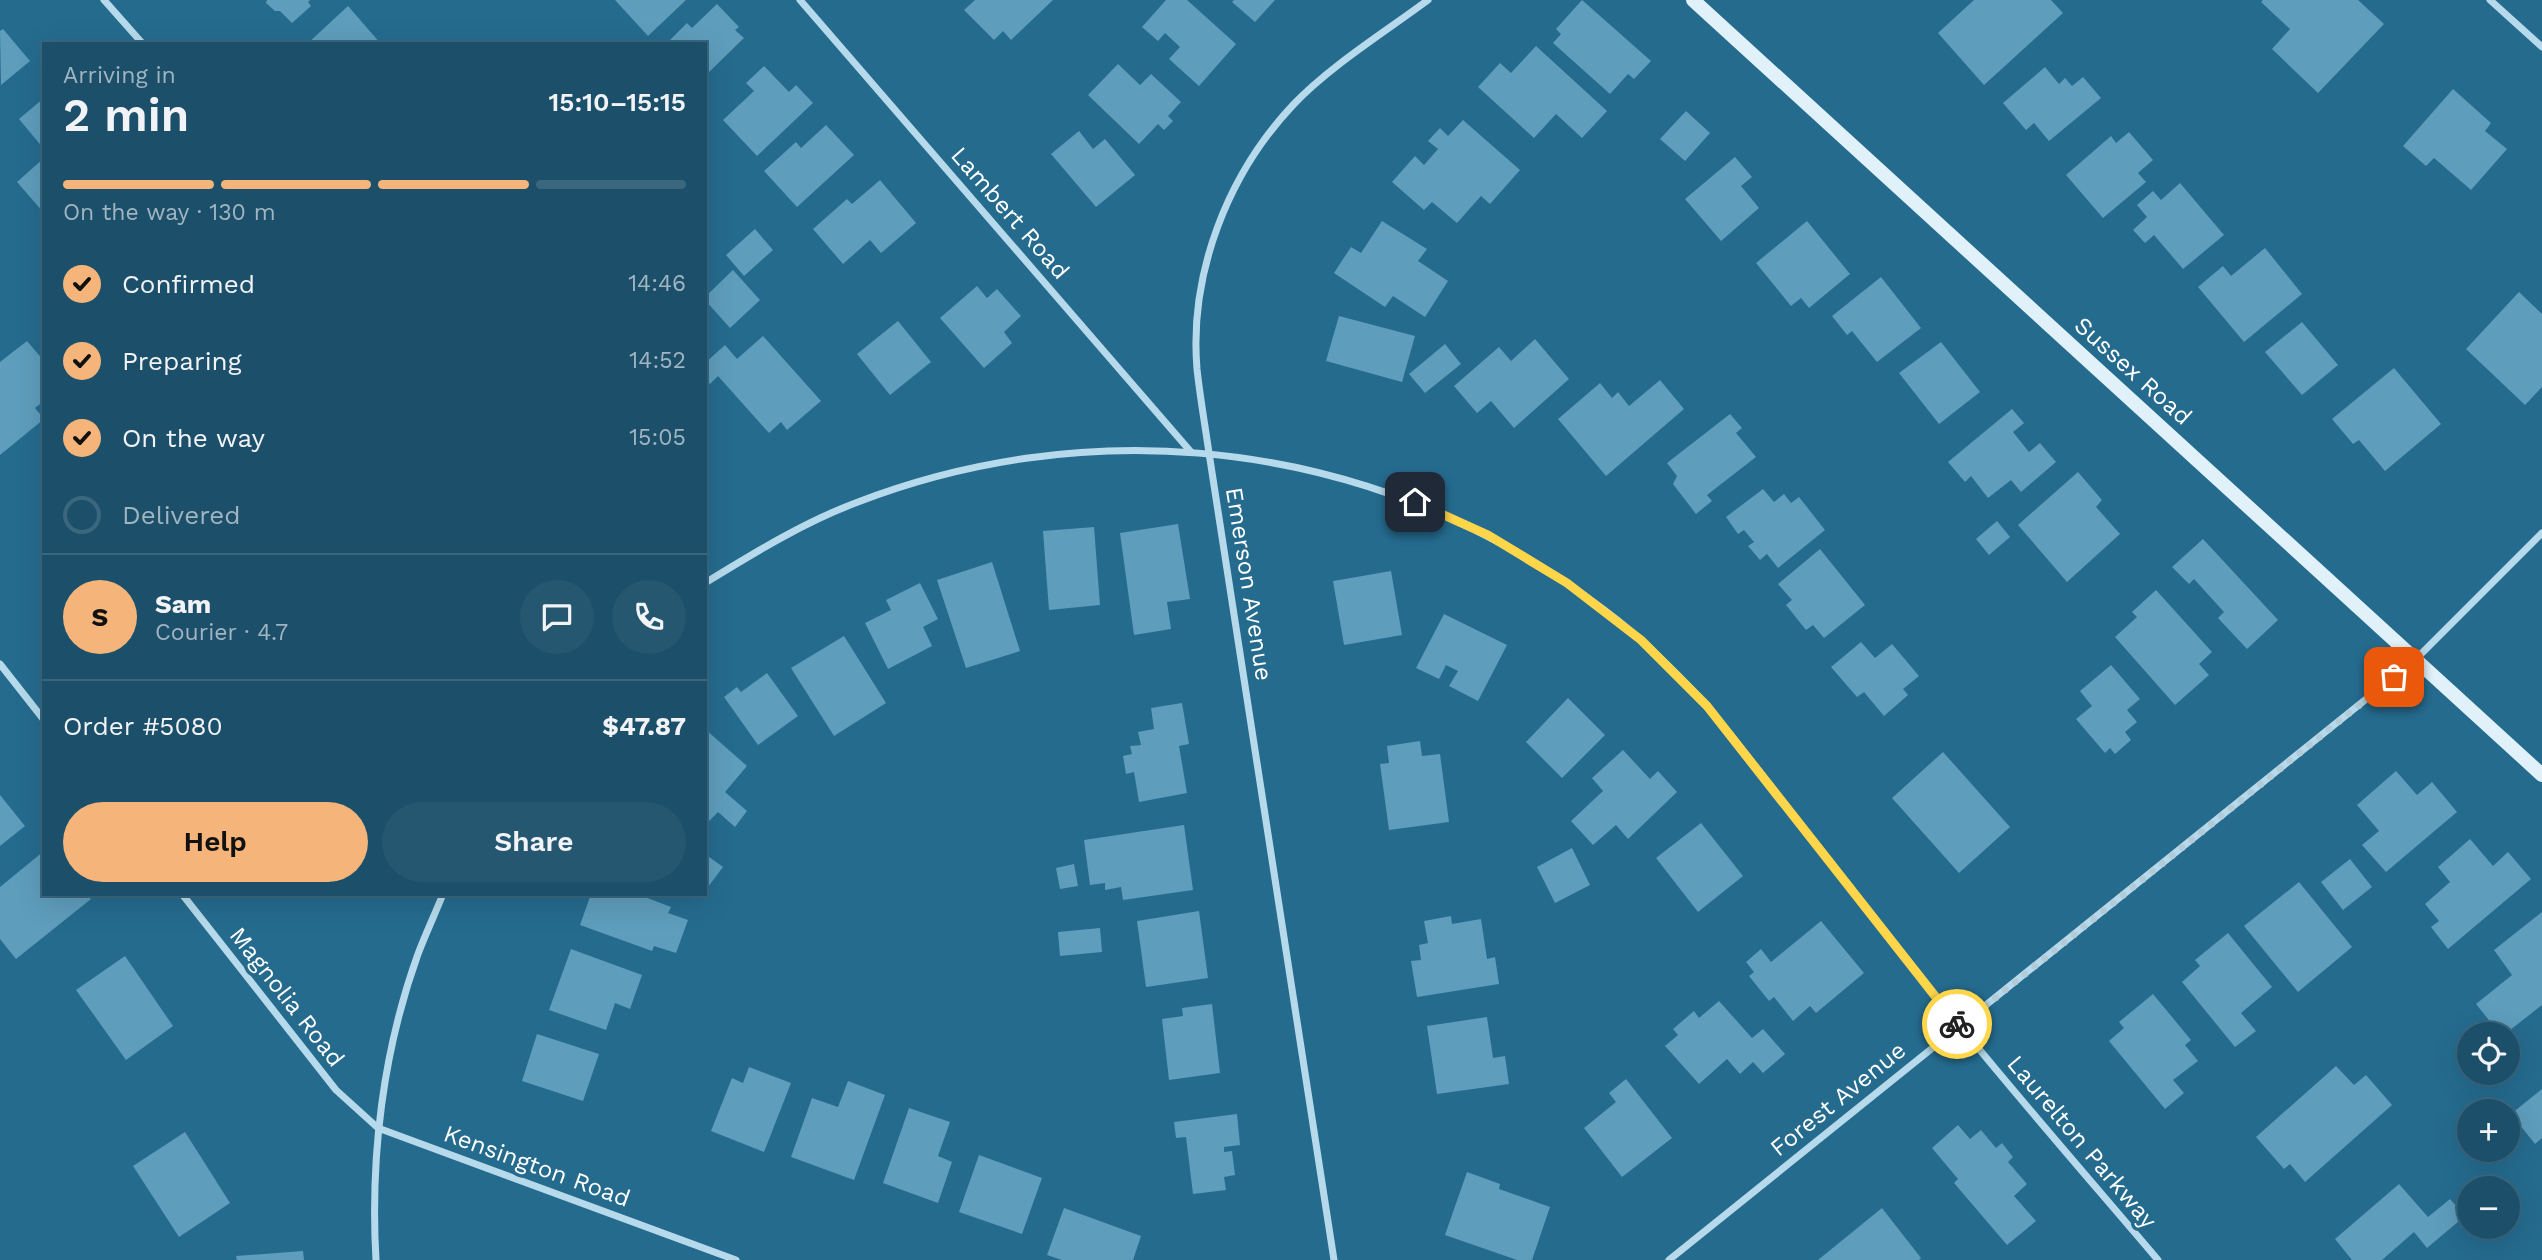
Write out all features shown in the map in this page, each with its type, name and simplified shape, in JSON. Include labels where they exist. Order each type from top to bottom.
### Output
[{"type":"street","points":[[104,0],[141,42]]},
{"type":"street","name":"Lambert Road","points":[[800,0],[1191,452]]},
{"type":"street","name":"Emerson Avenue","points":[[1334,1260],[1209,453],[1197,367],[1198,313],[1210,248],[1229,198],[1259,146],[1293,105],[1323,78],[1428,0]]},
{"type":"street","name":"Sussex Road","points":[[1693,0],[2542,775]]},
{"type":"street","points":[[2490,0],[2542,47]]},
{"type":"street","name":"Laurelton Parkway","points":[[707,582],[771,542],[843,508],[931,477],[1022,458],[1115,450],[1209,453],[1326,473],[1415,502],[1488,535],[1567,583],[1641,640],[1707,706],[1959,1027],[2158,1260]]},
{"type":"street","name":"Forest Avenue","points":[[1669,1260],[2416,659],[2542,533]]},
{"type":"street","points":[[0,664],[42,717]]},
{"type":"street","name":"Magnolia Road","points":[[184,896],[336,1090]]},
{"type":"street","points":[[376,1260],[374,1215],[378,1128],[392,1044],[418,954],[442,896]]},
{"type":"street","name":"Kensington Road","points":[[336,1090],[378,1128],[736,1260]]},
{"type":"building","points":[[267,0],[310,0],[308,2],[311,6],[292,23],[280,11],[275,11],[266,3]]},
{"type":"building","points":[[615,0],[686,0],[648,36]]},
{"type":"building","points":[[975,0],[1053,0],[1011,40],[1003,31],[994,40],[964,10]]},
{"type":"building","points":[[1166,0],[1187,0],[1236,44],[1199,86],[1169,59],[1180,47],[1165,33],[1158,41],[1142,27]]},
{"type":"building","points":[[1275,0],[1255,22],[1232,2]]},
{"type":"building","points":[[1582,0],[1651,61],[1634,79],[1628,74],[1610,94],[1553,43],[1561,34],[1556,29]]},
{"type":"building","points":[[1974,0],[2051,0],[2063,13],[1984,85],[1938,33]]},
{"type":"building","points":[[2358,0],[2384,24],[2318,93],[2272,49],[2290,29],[2261,2]]},
{"type":"building","points":[[717,4],[739,27],[735,30],[744,38],[707,74],[707,42],[668,42],[687,23],[692,28]]},
{"type":"building","points":[[348,6],[379,42],[309,42]]},
{"type":"building","points":[[3,29],[30,61],[1,85],[0,31]]},
{"type":"building","points":[[1536,46],[1607,111],[1582,138],[1556,114],[1534,138],[1478,87],[1500,63],[1511,73]]},
{"type":"building","points":[[1118,64],[1140,85],[1151,74],[1181,102],[1168,116],[1173,121],[1164,130],[1158,124],[1139,144],[1088,95]]},
{"type":"building","points":[[764,66],[789,92],[796,85],[813,103],[757,156],[723,120],[754,91],[746,83]]},
{"type":"building","points":[[2045,67],[2059,84],[2065,78],[2072,86],[2083,77],[2101,98],[2049,141],[2034,123],[2026,130],[2003,103]]},
{"type":"building","points":[[2453,89],[2491,123],[2485,131],[2507,149],[2471,190],[2434,158],[2426,166],[2403,146]]},
{"type":"building","points":[[42,100],[42,147],[19,119]]},
{"type":"building","points":[[1686,111],[1710,133],[1685,161],[1660,139]]},
{"type":"building","points":[[1463,120],[1520,170],[1490,204],[1481,196],[1457,223],[1432,202],[1424,210],[1392,182],[1415,156],[1424,165],[1438,149],[1428,141],[1440,128],[1448,136]]},
{"type":"building","points":[[826,125],[854,155],[797,207],[764,171],[796,142],[801,148]]},
{"type":"building","points":[[1079,131],[1093,149],[1105,139],[1135,175],[1096,207],[1051,154]]},
{"type":"building","points":[[2129,132],[2153,160],[2138,173],[2146,182],[2103,218],[2066,175],[2111,136],[2116,143]]},
{"type":"building","points":[[1735,157],[1752,177],[1741,186],[1759,208],[1721,241],[1685,199]]},
{"type":"building","points":[[42,160],[42,211],[17,182]]},
{"type":"building","points":[[880,180],[916,223],[881,253],[870,240],[843,264],[813,229],[847,199],[852,204]]},
{"type":"building","points":[[2180,183],[2224,235],[2183,269],[2154,235],[2145,243],[2133,230],[2147,217],[2137,205],[2153,191],[2161,200]]},
{"type":"building","points":[[1382,221],[1427,249],[1418,261],[1448,281],[1425,317],[1393,296],[1385,307],[1334,273],[1351,247],[1361,253]]},
{"type":"building","points":[[1807,221],[1850,274],[1809,308],[1801,298],[1791,306],[1756,263]]},
{"type":"building","points":[[755,229],[773,250],[744,276],[726,255]]},
{"type":"building","points":[[2265,248],[2302,294],[2244,342],[2198,287],[2223,266],[2231,276]]},
{"type":"building","points":[[733,270],[760,300],[730,328],[707,302],[707,295]]},
{"type":"building","points":[[1881,277],[1921,328],[1877,362],[1852,331],[1847,335],[1832,316]]},
{"type":"building","points":[[977,286],[987,298],[997,289],[1021,316],[1004,332],[1012,343],[984,368],[940,318]]},
{"type":"building","points":[[2519,292],[2542,314],[2542,387],[2525,405],[2466,349]]},
{"type":"building","points":[[1339,316],[1415,336],[1402,382],[1326,361]]},
{"type":"building","points":[[898,321],[931,362],[890,395],[857,354]]},
{"type":"building","points":[[2302,322],[2338,365],[2302,395],[2265,352]]},
{"type":"building","points":[[763,336],[821,401],[787,430],[781,422],[769,433],[718,376],[710,384],[707,380],[707,361],[725,345],[737,359]]},
{"type":"building","points":[[1535,339],[1569,379],[1514,428],[1491,401],[1477,413],[1454,386],[1499,347],[1511,361]]},
{"type":"building","points":[[27,341],[42,359],[42,403],[35,408],[42,421],[0,455],[0,362]]},
{"type":"building","points":[[1941,342],[1980,392],[1939,424],[1899,373]]},
{"type":"building","points":[[1445,344],[1461,364],[1425,393],[1409,374]]},
{"type":"building","points":[[2394,368],[2441,424],[2385,471],[2359,440],[2353,444],[2332,419]]},
{"type":"building","points":[[1660,380],[1684,409],[1606,476],[1558,419],[1600,383],[1612,398],[1618,392],[1629,406]]},
{"type":"building","points":[[2012,409],[2024,423],[2013,432],[2029,452],[2040,443],[2056,462],[2021,492],[2011,480],[1988,498],[1971,476],[1965,482],[1948,462]]},
{"type":"building","points":[[1730,414],[1742,428],[1736,433],[1756,457],[1707,495],[1712,501],[1696,514],[1673,484],[1677,476],[1667,463]]},
{"type":"building","points":[[2078,472],[2102,500],[2096,507],[2120,534],[2067,582],[2018,525]]},
{"type":"building","points":[[1763,489],[1774,502],[1784,494],[1791,503],[1799,497],[1825,530],[1778,568],[1767,554],[1760,560],[1748,546],[1754,542],[1744,530],[1738,534],[1726,517]]},
{"type":"building","points":[[1997,521],[2010,537],[1989,555],[1976,539]]},
{"type":"building","points":[[1178,524],[1190,599],[1167,602],[1171,629],[1134,635],[1120,533]]},
{"type":"building","points":[[1094,527],[1100,605],[1049,610],[1043,531]]},
{"type":"building","points":[[2203,539],[2278,620],[2247,649],[2218,618],[2224,612],[2194,579],[2189,584],[2172,567]]},
{"type":"building","points":[[1820,549],[1865,605],[1824,638],[1813,625],[1806,630],[1786,605],[1792,600],[1778,584]]},
{"type":"building","points":[[992,562],[1020,651],[966,668],[937,580]]},
{"type":"building","points":[[1391,571],[1402,635],[1344,645],[1333,581]]},
{"type":"building","points":[[920,583],[938,619],[923,627],[932,646],[888,669],[865,623],[891,610],[886,600]]},
{"type":"building","points":[[2156,590],[2212,652],[2199,664],[2209,675],[2175,705],[2115,637],[2137,617],[2132,612]]},
{"type":"building","points":[[1444,614],[1507,645],[1478,701],[1449,686],[1458,671],[1446,665],[1439,679],[1416,668]]},
{"type":"building","points":[[844,636],[886,703],[834,736],[791,668]]},
{"type":"building","points":[[1861,642],[1875,658],[1892,644],[1919,676],[1903,689],[1908,695],[1884,716],[1864,692],[1857,697],[1831,667]]},
{"type":"building","points":[[2111,665],[2140,699],[2127,710],[2137,722],[2125,732],[2131,740],[2115,754],[2110,748],[2105,753],[2076,719],[2092,706],[2080,691]]},
{"type":"building","points":[[767,673],[798,716],[758,745],[724,697],[737,687],[741,692]]},
{"type":"building","points":[[1568,698],[1605,735],[1562,778],[1526,742]]},
{"type":"building","points":[[1182,703],[1189,744],[1179,746],[1187,793],[1139,802],[1134,772],[1126,774],[1123,756],[1132,754],[1130,746],[1141,745],[1138,732],[1154,729],[1151,708]]},
{"type":"building","points":[[707,731],[747,766],[725,792],[747,811],[735,827],[718,812],[709,821]]},
{"type":"building","points":[[1420,741],[1422,756],[1440,754],[1449,822],[1389,830],[1380,764],[1389,763],[1387,746]]},
{"type":"building","points":[[1623,750],[1650,779],[1658,771],[1677,792],[1628,839],[1616,825],[1593,845],[1571,821],[1603,791],[1592,778]]},
{"type":"building","points":[[1943,752],[2010,827],[1959,873],[1892,798]]},
{"type":"building","points":[[2396,771],[2417,795],[2432,782],[2457,812],[2386,872],[2362,845],[2379,831],[2357,805]]},
{"type":"building","points":[[0,795],[25,826],[0,846]]},
{"type":"building","points":[[1701,823],[1743,876],[1698,912],[1656,858]]},
{"type":"building","points":[[1184,825],[1193,890],[1123,900],[1121,887],[1105,890],[1105,883],[1090,885],[1084,840]]},
{"type":"building","points":[[2470,839],[2493,866],[2508,852],[2531,879],[2448,949],[2431,927],[2439,921],[2425,904],[2450,882],[2438,867]]},
{"type":"building","points":[[1572,848],[1590,885],[1555,903],[1537,867]]},
{"type":"building","points":[[42,853],[42,896],[88,896],[91,899],[16,959],[0,939],[0,887]]},
{"type":"building","points":[[707,855],[723,867],[707,886]]},
{"type":"building","points":[[2350,859],[2372,887],[2343,910],[2321,882]]},
{"type":"building","points":[[1074,864],[1078,886],[1060,889],[1056,868]]},
{"type":"building","points":[[2299,882],[2352,947],[2298,992],[2244,926]]},
{"type":"building","points":[[590,896],[642,896],[671,907],[668,913],[688,920],[676,953],[654,946],[652,951],[580,925]]},
{"type":"building","points":[[1199,911],[1208,978],[1146,987],[1137,921]]},
{"type":"building","points":[[2542,912],[2542,1005],[2520,1022],[2490,1022],[2476,1004],[2512,975],[2494,950]]},
{"type":"building","points":[[1451,916],[1452,924],[1481,919],[1487,959],[1495,957],[1499,984],[1417,997],[1411,961],[1421,960],[1419,945],[1428,943],[1424,921]]},
{"type":"building","points":[[1821,921],[1864,973],[1816,1013],[1810,1006],[1793,1021],[1774,997],[1769,1001],[1749,976],[1754,972],[1746,962],[1761,949],[1771,962]]},
{"type":"building","points":[[1100,928],[1102,952],[1060,956],[1058,932]]},
{"type":"building","points":[[2228,933],[2272,987],[2241,1013],[2256,1031],[2235,1047],[2182,982],[2200,966],[2195,960]]},
{"type":"building","points":[[571,949],[642,975],[630,1009],[615,1003],[606,1030],[549,1010]]},
{"type":"building","points":[[125,956],[173,1026],[126,1060],[76,990]]},
{"type":"building","points":[[2153,994],[2191,1040],[2185,1045],[2198,1061],[2173,1080],[2184,1093],[2165,1109],[2109,1041],[2124,1028],[2119,1022]]},
{"type":"building","points":[[1719,1001],[1752,1038],[1763,1029],[1785,1054],[1763,1073],[1753,1062],[1740,1074],[1727,1059],[1699,1084],[1665,1046],[1678,1035],[1673,1029],[1694,1011],[1699,1018]]},
{"type":"building","points":[[1212,1004],[1220,1073],[1169,1080],[1162,1019],[1183,1016],[1182,1008]]},
{"type":"building","points":[[1487,1017],[1493,1058],[1505,1056],[1509,1084],[1437,1094],[1427,1026]]},
{"type":"building","points":[[537,1034],[599,1054],[583,1101],[522,1081]]},
{"type":"building","points":[[2336,1066],[2354,1085],[2366,1075],[2392,1105],[2305,1182],[2290,1164],[2284,1169],[2256,1137]]},
{"type":"building","points":[[749,1067],[791,1083],[764,1152],[711,1131],[732,1078],[743,1083]]},
{"type":"building","points":[[1626,1079],[1672,1138],[1622,1177],[1584,1128],[1616,1102],[1609,1093]]},
{"type":"building","points":[[848,1081],[885,1095],[854,1180],[791,1157],[812,1098],[838,1107]]},
{"type":"building","points":[[2542,1089],[2542,1138],[2535,1144],[2520,1125],[2520,1107]]},
{"type":"building","points":[[909,1108],[950,1122],[938,1156],[952,1162],[938,1203],[883,1183]]},
{"type":"building","points":[[1237,1114],[1240,1145],[1224,1147],[1224,1152],[1232,1151],[1235,1175],[1224,1177],[1226,1190],[1193,1194],[1186,1137],[1176,1138],[1174,1122]]},
{"type":"building","points":[[1958,1125],[1970,1139],[1981,1130],[1996,1148],[2002,1143],[2013,1157],[2008,1162],[2027,1184],[2014,1196],[2036,1221],[2007,1245],[1954,1183],[1958,1179],[1932,1148]]},
{"type":"building","points":[[185,1132],[230,1203],[179,1237],[133,1166]]},
{"type":"building","points":[[979,1155],[1042,1178],[1022,1234],[959,1212]]},
{"type":"building","points":[[1467,1172],[1500,1184],[1499,1189],[1550,1207],[1532,1260],[1517,1260],[1445,1235]]},
{"type":"building","points":[[2399,1184],[2428,1217],[2450,1199],[2457,1207],[2457,1223],[2427,1248],[2414,1232],[2382,1260],[2352,1260],[2335,1239]]},
{"type":"building","points":[[1064,1208],[1141,1236],[1133,1260],[1062,1260],[1047,1255]]},
{"type":"building","points":[[1882,1208],[1921,1258],[1919,1260],[1818,1260]]},
{"type":"building","points":[[303,1251],[304,1260],[237,1260],[236,1256]]},
{"type":"way so far","points":[[1957,1024],[1959,1027],[2394,677]]},
{"type":"route","points":[[1415,502],[1488,535],[1567,583],[1641,640],[1707,706],[1957,1024]]}]
